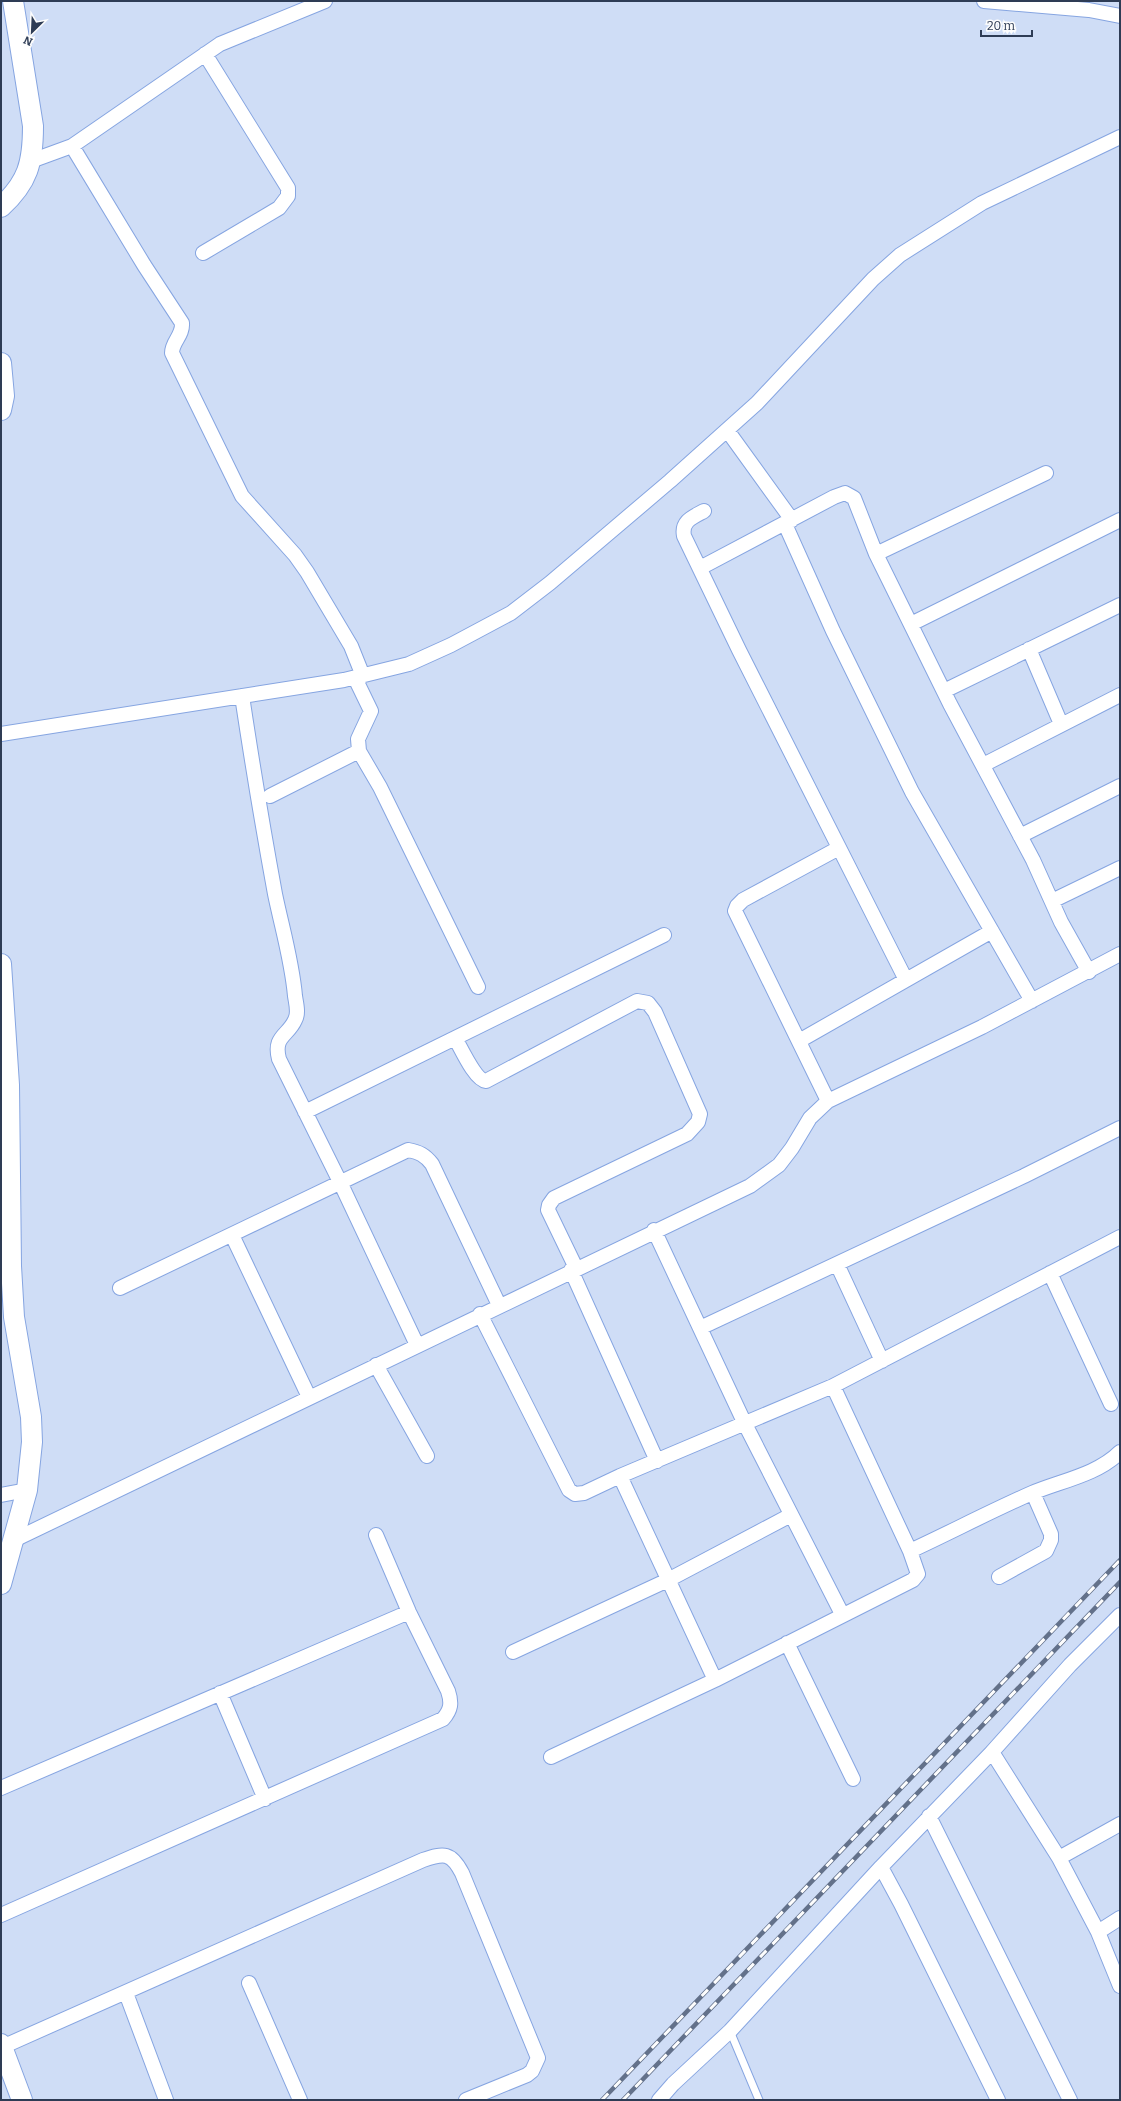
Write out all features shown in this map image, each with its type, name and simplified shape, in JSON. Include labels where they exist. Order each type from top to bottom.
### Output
[{"type":"street","points":[[1,207],[12,197],[24,181],[31,161],[33,126],[13,1]]},
{"type":"street","points":[[31,161],[72,146],[220,44],[325,1]]},
{"type":"street","points":[[984,1],[1089,10],[1120,16]]},
{"type":"street","points":[[203,253],[279,208],[288,196],[288,188],[205,54]]},
{"type":"street","points":[[1,734],[359,677],[409,664],[451,645],[511,613],[550,583],[758,403],[873,279],[900,255],[982,203],[1120,137]]},
{"type":"street","points":[[72,146],[144,265],[182,324],[181,334],[172,347],[172,352],[242,496],[295,555],[307,572],[351,646],[359,677],[371,711],[358,740],[359,751],[380,787],[478,987]]},
{"type":"street","points":[[1,362],[4,396],[1,410]]},
{"type":"street","points":[[727,430],[788,522],[833,631],[912,792],[1032,1001]]},
{"type":"street","points":[[876,554],[1046,473]]},
{"type":"street","points":[[700,568],[834,497],[844,493],[854,498],[876,554],[944,691],[1089,972]]},
{"type":"street","points":[[704,511],[688,520],[683,528],[684,536],[738,650],[906,980]]},
{"type":"street","points":[[911,624],[1120,520]]},
{"type":"street","points":[[944,691],[1120,605]]},
{"type":"street","points":[[1029,649],[1061,724]]},
{"type":"street","points":[[983,765],[1120,694]]},
{"type":"street","points":[[242,696],[266,847],[279,913],[289,952],[296,1008],[295,1020],[282,1035],[276,1050],[417,1345]]},
{"type":"street","points":[[270,796],[359,751]]},
{"type":"street","points":[[1020,836],[1120,786]]},
{"type":"street","points":[[828,1101],[735,911],[737,906],[743,900],[839,848]]},
{"type":"street","points":[[1052,901],[1120,868]]},
{"type":"street","points":[[799,1040],[992,931]]},
{"type":"street","points":[[305,1112],[664,935]]},
{"type":"street","points":[[14,1540],[654,1230],[750,1186],[779,1165],[792,1148],[810,1118],[828,1101],[1032,1001],[1089,972],[1120,954]]},
{"type":"street","points":[[1,964],[9,1085],[5,1213],[14,1317],[31,1416],[32,1442],[27,1490],[1,1584]]},
{"type":"street","points":[[455,1038],[477,1075],[482,1080],[486,1081],[637,1001],[648,1003],[655,1012],[700,1114],[698,1122],[687,1134],[554,1198],[549,1205],[548,1210],[657,1461]]},
{"type":"street","points":[[700,1328],[1024,1176],[1120,1128]]},
{"type":"street","points":[[120,1288],[341,1184],[408,1150],[417,1151],[426,1156],[432,1164],[499,1305]]},
{"type":"street","points":[[654,1230],[745,1424],[842,1614]]},
{"type":"street","points":[[232,1235],[308,1397]]},
{"type":"street","points":[[480,1314],[569,1490],[575,1494],[584,1493],[620,1476],[833,1386],[1120,1237]]},
{"type":"street","points":[[837,1264],[882,1360]]},
{"type":"street","points":[[1050,1273],[1111,1404]]},
{"type":"street","points":[[376,1365],[427,1456]]},
{"type":"street","points":[[550,1757],[715,1680],[917,1576],[917,1569],[910,1551],[833,1386]]},
{"type":"street","points":[[910,1551],[1033,1493],[1090,1471],[1114,1458],[1120,1452]]},
{"type":"street","points":[[620,1476],[715,1680]]},
{"type":"street","points":[[1,1495],[27,1490]]},
{"type":"street","points":[[999,1577],[1046,1551],[1050,1545],[1050,1534],[1033,1493]]},
{"type":"street","points":[[513,1652],[668,1580],[791,1515]]},
{"type":"street","points":[[1,1915],[430,1726],[443,1719],[448,1714],[451,1700],[448,1691],[409,1612],[376,1535]]},
{"type":"street","points":[[1,1788],[409,1612]]},
{"type":"street","points":[[658,2100],[730,2031],[881,1867],[992,1752],[1070,1665],[1120,1615]]},
{"type":"street","points":[[787,1642],[853,1779]]},
{"type":"street","points":[[220,1693],[265,1799]]},
{"type":"street","points":[[992,1752],[1059,1858],[1098,1932],[1120,1986]]},
{"type":"street","points":[[929,1816],[1070,2100]]},
{"type":"street","points":[[1059,1858],[1120,1824]]},
{"type":"street","points":[[22,2100],[2,2046],[126,1993],[423,1860],[444,1854],[457,1862],[538,2058],[532,2071],[527,2075],[466,2100]]},
{"type":"street","points":[[881,1867],[901,1904],[998,2100]]},
{"type":"street","points":[[1098,1932],[1120,1918]]},
{"type":"street","points":[[249,1983],[300,2100]]},
{"type":"street","points":[[126,1993],[166,2100]]},
{"type":"lane","points":[[730,2031],[759,2100]]},
{"type":"railway","points":[[602,2100],[1120,1560]]},
{"type":"railway","points":[[623,2100],[1120,1582]]}]
